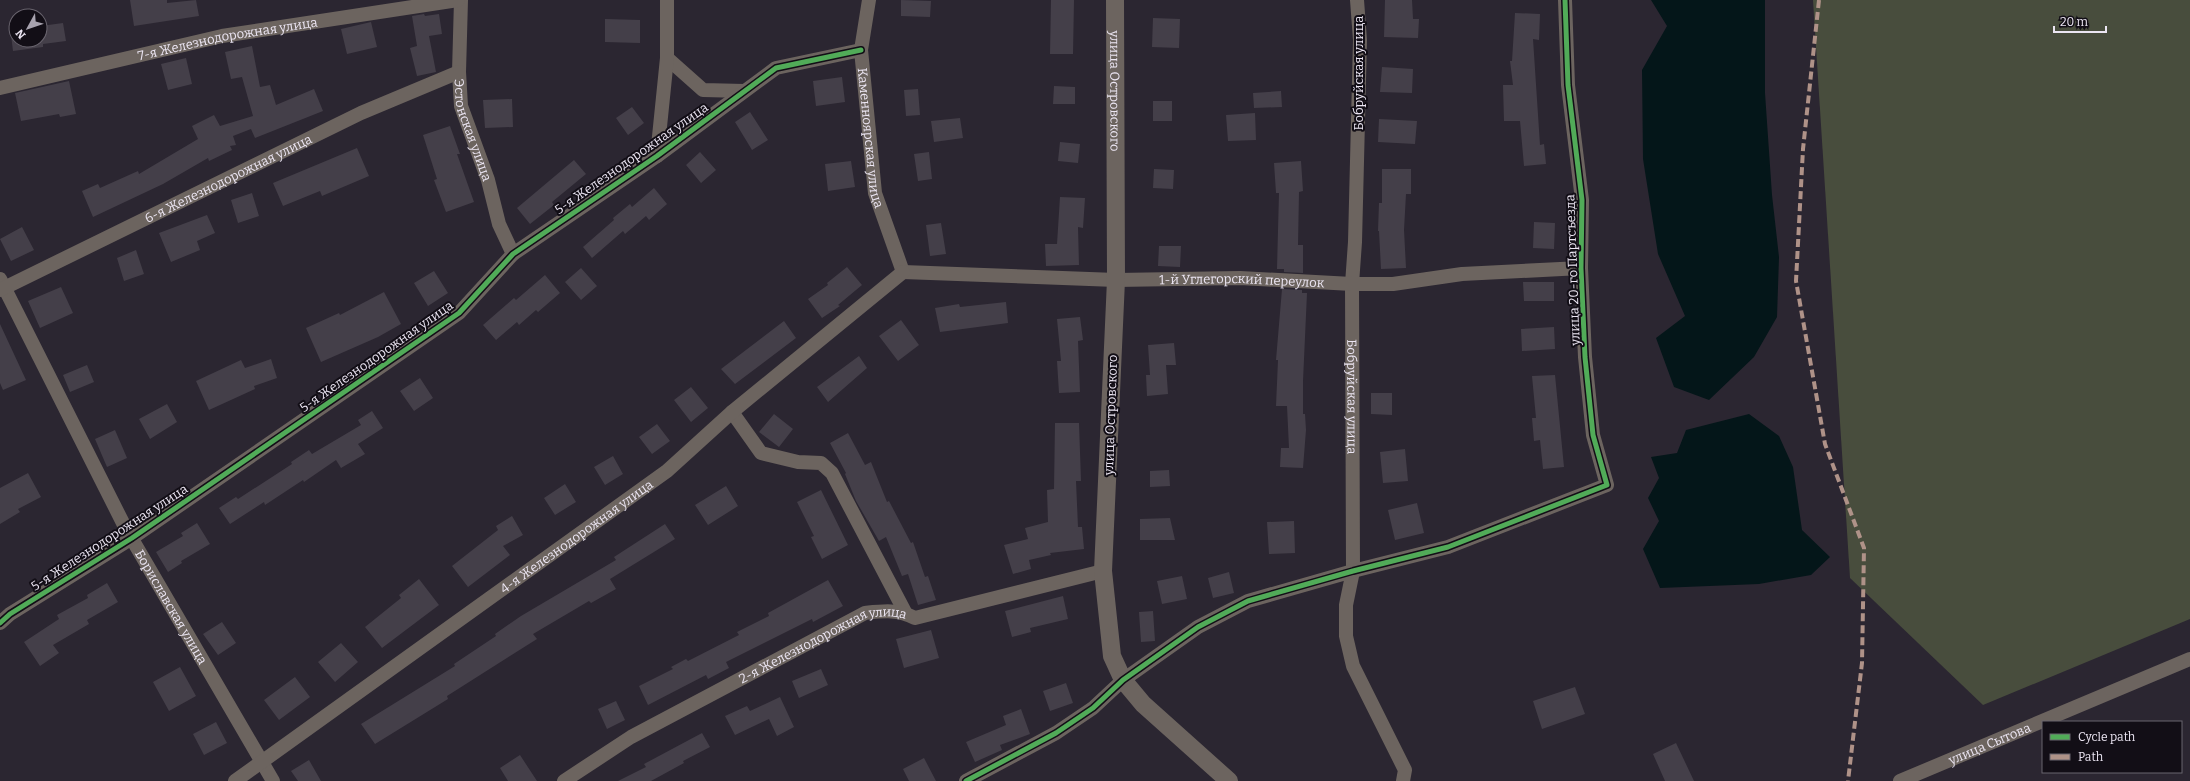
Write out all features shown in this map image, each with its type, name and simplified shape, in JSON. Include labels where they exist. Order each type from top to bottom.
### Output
[{"type":"street","name":"Эстонская улица","points":[[460,0],[459,72],[462,106],[488,180],[498,224],[513,254]]},
{"type":"street","name":"7-я Железнодорожная улица","points":[[0,88],[222,36],[460,0]]},
{"type":"street","points":[[657,156],[667,58],[667,0]]},
{"type":"street","name":"Каменноярская улица","points":[[869,0],[861,50],[875,193],[903,272]]},
{"type":"street","name":"улица Островского","points":[[1115,0],[1116,280],[1103,571],[1112,656],[1123,680],[1143,704],[1229,781]]},
{"type":"street","name":"Бобруйская улица","points":[[1357,0],[1360,40],[1356,242],[1352,284],[1353,571],[1346,605],[1346,636],[1353,666],[1405,770],[1403,781]]},
{"type":"street","name":"улица 20-го Партсъезда","points":[[1353,571],[1448,547],[1607,485],[1593,435],[1586,357],[1581,268],[1582,200],[1568,85],[1565,0]]},
{"type":"street","name":"5-я Железнодорожная улица","points":[[0,623],[10,614],[132,538],[459,313],[513,254],[657,156],[776,68],[861,50]]},
{"type":"street","points":[[667,58],[703,90],[744,91]]},
{"type":"street","name":"6-я Железнодорожная улица","points":[[2,286],[361,113],[459,72]]},
{"type":"street","name":"1-й Углегорский переулок","points":[[903,272],[1116,280],[1240,278],[1352,284],[1393,284],[1462,274],[1581,268]]},
{"type":"street","name":"4-я Железнодорожная улица","points":[[235,781],[667,471],[732,412],[903,272]]},
{"type":"street","name":"Бориславская улица","points":[[2,286],[132,538],[273,781]]},
{"type":"street","points":[[732,412],[761,453],[798,462],[821,463],[832,473],[905,612]]},
{"type":"street","name":"2-я Железнодорожная улица","points":[[564,781],[631,737],[865,613],[890,610],[905,612],[915,618],[1103,571]]},
{"type":"street","points":[[966,781],[1056,733],[1093,708],[1123,680],[1198,626],[1248,601],[1353,571]]},
{"type":"street","name":"улица Сытова","points":[[2043,721],[2190,659]]},
{"type":"street","name":"улица Сытова","points":[[1900,781],[2042,721]]},
{"type":"green space","points":[[1813,0],[2190,0],[2190,619],[1983,705],[1850,578]]},
{"type":"shaded area","points":[[1651,0],[1765,0],[1765,93],[1772,195],[1779,257],[1777,317],[1754,357],[1709,400],[1674,387],[1656,338],[1685,316],[1658,254],[1643,159],[1642,70],[1667,26]]},
{"type":"shaded area","points":[[1749,414],[1779,436],[1793,467],[1802,530],[1830,557],[1811,575],[1759,584],[1660,588],[1643,549],[1659,521],[1648,498],[1659,478],[1651,457],[1677,453],[1686,430]]},
{"type":"building","points":[[130,0],[167,0],[167,3],[196,0],[199,16],[134,26]]},
{"type":"building","points":[[901,0],[931,1],[930,17],[901,16]]},
{"type":"building","points":[[1051,0],[1074,0],[1073,54],[1050,54]]},
{"type":"building","points":[[1385,0],[1412,0],[1413,19],[1419,19],[1418,38],[1384,37]]},
{"type":"building","points":[[1515,13],[1540,14],[1539,40],[1533,39],[1540,145],[1544,144],[1546,164],[1524,166],[1520,121],[1504,121],[1503,85],[1513,85],[1510,61],[1512,61]]},
{"type":"building","points":[[424,14],[425,16],[439,14],[442,34],[429,36],[436,72],[417,76],[410,48],[417,46],[412,16]]},
{"type":"building","points":[[1153,18],[1180,19],[1179,48],[1152,47]]},
{"type":"building","points":[[605,19],[640,20],[640,43],[605,42]]},
{"type":"building","points":[[371,22],[377,47],[347,54],[341,29]]},
{"type":"building","points":[[63,23],[66,41],[48,43],[48,25]]},
{"type":"building","points":[[252,46],[260,87],[270,85],[276,105],[314,89],[323,111],[255,138],[251,129],[233,136],[236,145],[230,146],[232,150],[209,161],[208,158],[163,184],[93,217],[82,191],[98,184],[100,188],[138,171],[139,174],[198,139],[192,126],[214,115],[220,126],[253,116],[242,77],[231,79],[225,52]]},
{"type":"building","points":[[13,48],[36,48],[13,51]]},
{"type":"building","points":[[186,58],[192,84],[168,90],[161,64]]},
{"type":"building","points":[[1382,67],[1413,69],[1412,93],[1380,92]]},
{"type":"building","points":[[842,77],[845,102],[816,106],[813,81]]},
{"type":"building","points":[[69,81],[76,114],[60,117],[59,114],[21,121],[15,93]]},
{"type":"building","points":[[1054,86],[1075,87],[1075,104],[1053,104]]},
{"type":"building","points":[[918,89],[920,115],[906,116],[904,90]]},
{"type":"building","points":[[1281,91],[1282,107],[1254,108],[1253,93]]},
{"type":"building","points":[[512,99],[513,127],[485,128],[483,100]]},
{"type":"building","points":[[1153,101],[1172,101],[1172,121],[1153,121]]},
{"type":"building","points":[[632,107],[644,123],[628,135],[616,118]]},
{"type":"building","points":[[750,112],[768,140],[752,150],[735,122]]},
{"type":"building","points":[[1255,113],[1256,140],[1228,141],[1226,115]]},
{"type":"building","points":[[960,118],[963,138],[934,142],[931,121]]},
{"type":"building","points":[[1379,119],[1417,121],[1415,144],[1378,142]]},
{"type":"building","points":[[450,126],[460,154],[457,154],[474,202],[446,212],[434,180],[437,179],[423,135]]},
{"type":"building","points":[[1060,142],[1080,144],[1078,163],[1058,161]]},
{"type":"building","points":[[357,148],[369,176],[322,196],[320,191],[283,206],[273,183]]},
{"type":"building","points":[[700,152],[716,170],[701,183],[686,165]]},
{"type":"building","points":[[929,152],[932,179],[918,181],[914,154]]},
{"type":"building","points":[[574,160],[586,174],[552,202],[554,205],[530,224],[517,208]]},
{"type":"building","points":[[851,161],[855,187],[828,191],[825,164]]},
{"type":"building","points":[[1301,161],[1303,191],[1299,192],[1298,245],[1303,245],[1303,273],[1284,272],[1284,269],[1277,269],[1279,193],[1276,193],[1274,163]]},
{"type":"building","points":[[1154,169],[1174,170],[1173,189],[1153,188]]},
{"type":"building","points":[[1382,169],[1411,169],[1411,194],[1406,194],[1404,230],[1406,268],[1381,269],[1378,231],[1379,203],[1382,203]]},
{"type":"building","points":[[654,188],[667,204],[649,220],[646,216],[625,234],[623,231],[592,258],[583,247],[614,220],[613,218],[630,204],[632,207]]},
{"type":"building","points":[[252,193],[259,216],[238,223],[231,200]]},
{"type":"building","points":[[1060,197],[1085,198],[1083,228],[1078,227],[1079,265],[1046,266],[1045,244],[1057,244]]},
{"type":"building","points":[[207,215],[215,233],[197,241],[200,250],[171,262],[159,233]]},
{"type":"building","points":[[1534,222],[1555,223],[1554,249],[1533,248]]},
{"type":"building","points":[[941,223],[946,254],[930,256],[926,225]]},
{"type":"building","points":[[22,227],[34,250],[11,261],[0,239]]},
{"type":"building","points":[[1159,246],[1181,246],[1180,267],[1158,266]]},
{"type":"building","points":[[136,250],[144,274],[124,281],[117,258]]},
{"type":"building","points":[[847,267],[862,285],[838,305],[840,306],[822,318],[808,299],[828,285],[827,283]]},
{"type":"building","points":[[581,268],[597,286],[581,300],[565,282]]},
{"type":"building","points":[[434,271],[448,293],[428,306],[414,283]]},
{"type":"building","points":[[545,275],[560,293],[538,312],[536,310],[519,325],[517,322],[496,340],[483,325],[514,298],[516,300]]},
{"type":"building","points":[[1523,282],[1554,282],[1554,301],[1524,301]]},
{"type":"building","points":[[61,287],[73,313],[40,328],[28,301]]},
{"type":"building","points":[[1282,289],[1302,290],[1302,293],[1307,293],[1303,381],[1303,414],[1305,414],[1306,430],[1303,468],[1280,467],[1281,448],[1289,448],[1287,406],[1276,406],[1278,360],[1276,360]]},
{"type":"building","points":[[384,292],[401,324],[378,337],[321,362],[306,328],[339,313],[340,315]]},
{"type":"building","points":[[1006,302],[1008,323],[940,332],[935,308],[959,304],[960,307]]},
{"type":"building","points":[[1080,317],[1083,340],[1078,341],[1080,392],[1059,393],[1057,361],[1061,361],[1057,319]]},
{"type":"building","points":[[901,320],[919,345],[898,361],[879,336]]},
{"type":"building","points":[[784,321],[796,338],[735,384],[721,369]]},
{"type":"building","points":[[0,324],[26,380],[3,390],[0,383]]},
{"type":"building","points":[[1554,327],[1555,349],[1522,351],[1521,329]]},
{"type":"building","points":[[1174,343],[1176,365],[1166,365],[1168,394],[1147,396],[1146,375],[1150,375],[1148,345]]},
{"type":"building","points":[[859,356],[867,368],[828,402],[817,387]]},
{"type":"building","points":[[271,359],[277,378],[254,386],[255,389],[209,410],[196,381],[241,360],[245,368]]},
{"type":"building","points":[[87,365],[94,382],[70,392],[63,375]]},
{"type":"building","points":[[1555,375],[1564,467],[1543,469],[1540,440],[1534,441],[1532,418],[1536,418],[1532,376]]},
{"type":"building","points":[[420,378],[433,398],[414,411],[400,391]]},
{"type":"building","points":[[691,387],[708,408],[691,422],[674,400]]},
{"type":"building","points":[[1371,393],[1392,393],[1392,415],[1371,414]]},
{"type":"building","points":[[167,404],[177,422],[150,439],[139,419]]},
{"type":"building","points":[[372,411],[383,428],[358,444],[365,454],[341,468],[336,460],[304,482],[303,480],[265,505],[264,502],[230,524],[219,508],[236,497],[238,499],[292,464],[291,462],[309,450],[312,454],[361,425],[358,420]]},
{"type":"building","points":[[774,414],[793,429],[779,447],[759,432]]},
{"type":"building","points":[[1055,423],[1079,423],[1081,481],[1076,481],[1078,527],[1082,527],[1084,549],[1050,553],[1051,555],[1029,560],[1031,569],[1013,574],[1004,545],[1028,539],[1025,528],[1048,522],[1047,490],[1054,489]]},
{"type":"building","points":[[657,424],[670,441],[652,454],[639,437]]},
{"type":"building","points":[[115,430],[127,458],[107,467],[95,439]]},
{"type":"building","points":[[848,433],[865,465],[871,462],[887,502],[889,501],[911,543],[913,542],[925,577],[928,576],[936,600],[918,605],[908,574],[902,576],[886,537],[879,541],[856,501],[845,474],[846,473],[830,443]]},
{"type":"building","points":[[1405,449],[1408,481],[1383,483],[1380,452]]},
{"type":"building","points":[[613,456],[623,474],[605,485],[594,467]]},
{"type":"building","points":[[1169,470],[1170,486],[1150,487],[1150,471]]},
{"type":"building","points":[[28,473],[41,497],[18,509],[20,512],[0,524],[0,488]]},
{"type":"building","points":[[565,484],[576,502],[555,515],[544,498]]},
{"type":"building","points":[[726,486],[738,506],[708,525],[695,505]]},
{"type":"building","points":[[821,490],[848,545],[822,559],[811,537],[814,536],[797,502]]},
{"type":"building","points":[[1417,503],[1424,533],[1395,540],[1388,510]]},
{"type":"building","points":[[512,516],[523,535],[503,546],[510,555],[468,587],[452,566],[498,530],[496,526]]},
{"type":"building","points":[[1170,518],[1175,540],[1140,540],[1140,519]]},
{"type":"building","points":[[1294,521],[1295,553],[1269,554],[1267,522]]},
{"type":"building","points":[[197,523],[210,544],[181,561],[182,563],[168,572],[156,552],[183,536],[181,533]]},
{"type":"building","points":[[665,524],[675,539],[610,579],[616,589],[591,603],[589,601],[533,634],[537,639],[447,696],[448,699],[375,744],[361,724],[455,666],[454,664],[496,636],[495,634],[521,616],[616,560],[614,557]]},
{"type":"building","points":[[1229,572],[1234,593],[1213,598],[1208,578]]},
{"type":"building","points":[[1182,576],[1187,599],[1162,604],[1157,581]]},
{"type":"building","points":[[419,579],[439,605],[382,648],[365,627],[401,598],[399,595]]},
{"type":"building","points":[[828,580],[843,606],[813,622],[812,619],[726,662],[729,668],[708,679],[706,675],[648,705],[639,686],[673,669],[671,667],[686,659],[688,661],[739,635],[737,632],[769,616],[768,613]]},
{"type":"building","points":[[107,583],[118,602],[87,620],[89,624],[53,645],[59,653],[40,666],[24,642],[59,619],[57,615],[88,598],[87,595]]},
{"type":"building","points":[[1063,596],[1068,619],[1030,628],[1031,632],[1012,637],[1005,611]]},
{"type":"building","points":[[1153,611],[1155,641],[1141,642],[1139,612]]},
{"type":"building","points":[[222,622],[236,643],[218,655],[203,634]]},
{"type":"building","points":[[931,630],[939,658],[904,668],[896,639]]},
{"type":"building","points":[[341,643],[358,662],[335,682],[318,662]]},
{"type":"building","points":[[180,667],[196,696],[169,711],[153,682]]},
{"type":"building","points":[[821,669],[828,685],[799,698],[792,681]]},
{"type":"building","points":[[295,677],[310,697],[279,720],[264,700]]},
{"type":"building","points":[[1066,683],[1073,703],[1050,711],[1043,691]]},
{"type":"building","points":[[1575,687],[1585,714],[1542,729],[1533,701]]},
{"type":"building","points":[[780,697],[794,727],[777,736],[769,719],[735,735],[725,716],[747,706],[750,711]]},
{"type":"building","points":[[616,701],[625,720],[607,729],[598,709]]},
{"type":"building","points":[[1021,709],[1030,734],[1000,745],[1002,750],[975,762],[966,742],[1006,725],[1003,716]]},
{"type":"building","points":[[216,722],[227,743],[204,755],[193,734]]},
{"type":"building","points":[[702,733],[710,747],[683,761],[684,763],[651,781],[618,781],[646,767],[644,764]]},
{"type":"building","points":[[1676,743],[1694,781],[1665,781],[1653,754]]},
{"type":"building","points":[[520,755],[537,781],[508,781],[500,768]]},
{"type":"building","points":[[924,758],[936,781],[909,781],[903,769]]},
{"type":"building","points":[[309,760],[321,781],[298,781],[291,771]]},
{"type":"marked path","points":[[1819,0],[1803,149],[1796,281],[1825,444],[1864,548],[1862,663],[1848,781]]},
{"type":"cycle path","points":[[966,781],[1056,733],[1093,708],[1123,680],[1198,627],[1248,601],[1353,571],[1448,547],[1607,485],[1593,435],[1585,357],[1581,268],[1582,200],[1568,85],[1565,0]]},
{"type":"cycle path","points":[[0,623],[10,614],[132,538],[459,313],[513,254],[657,156],[776,68],[861,50]]}]
